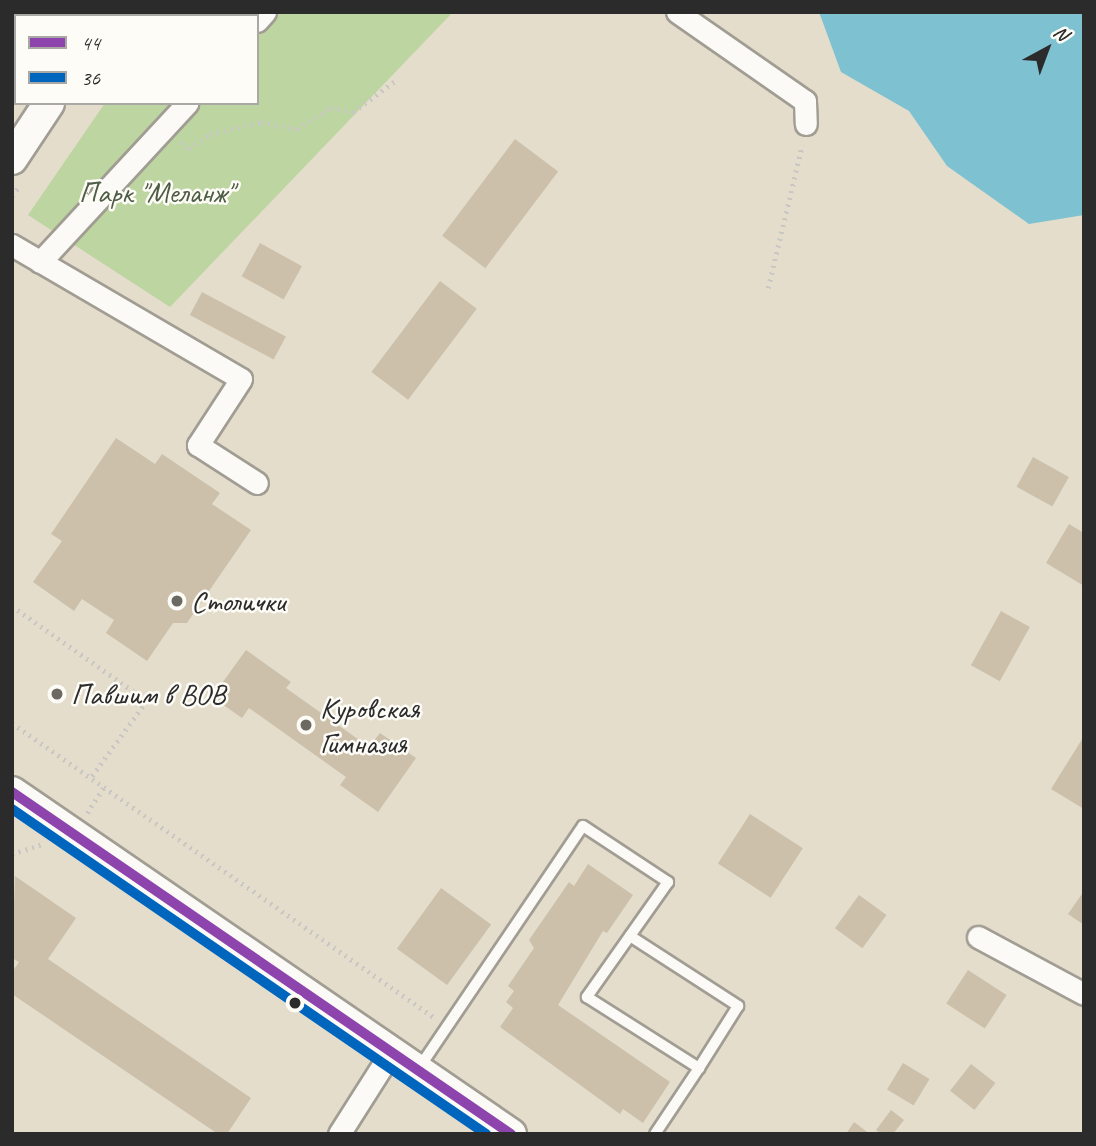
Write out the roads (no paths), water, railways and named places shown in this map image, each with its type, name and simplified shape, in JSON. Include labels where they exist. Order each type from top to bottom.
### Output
[{"type":"street","points":[[677,12],[805,101],[806,124]]},
{"type":"street","points":[[12,159],[48,105]]},
{"type":"street","points":[[40,262],[185,105]]},
{"type":"street","points":[[12,245],[241,379],[198,445],[257,483]]},
{"type":"street","points":[[12,792],[511,1134]]},
{"type":"street","points":[[978,937],[1084,994]]},
{"type":"street","points":[[339,1134],[391,1052]]},
{"type":"lane","points":[[418,1070],[583,826],[668,882],[587,998],[699,1068]]},
{"type":"lane","points":[[630,936],[738,1006],[655,1134]]},
{"type":"water","points":[[819,12],[1084,12],[1084,215],[1029,224],[947,166],[909,111],[841,72]]},
{"type":"place","name":"Столички","points":[[177,601]]},
{"type":"place","name":"Павшим в ВОВ","points":[[57,694]]},
{"type":"place","name":"Куровская Гимназия","points":[[306,725]]},
{"type":"park label","name":"Парк \"Меланж\"","points":[[156,192]]}]
